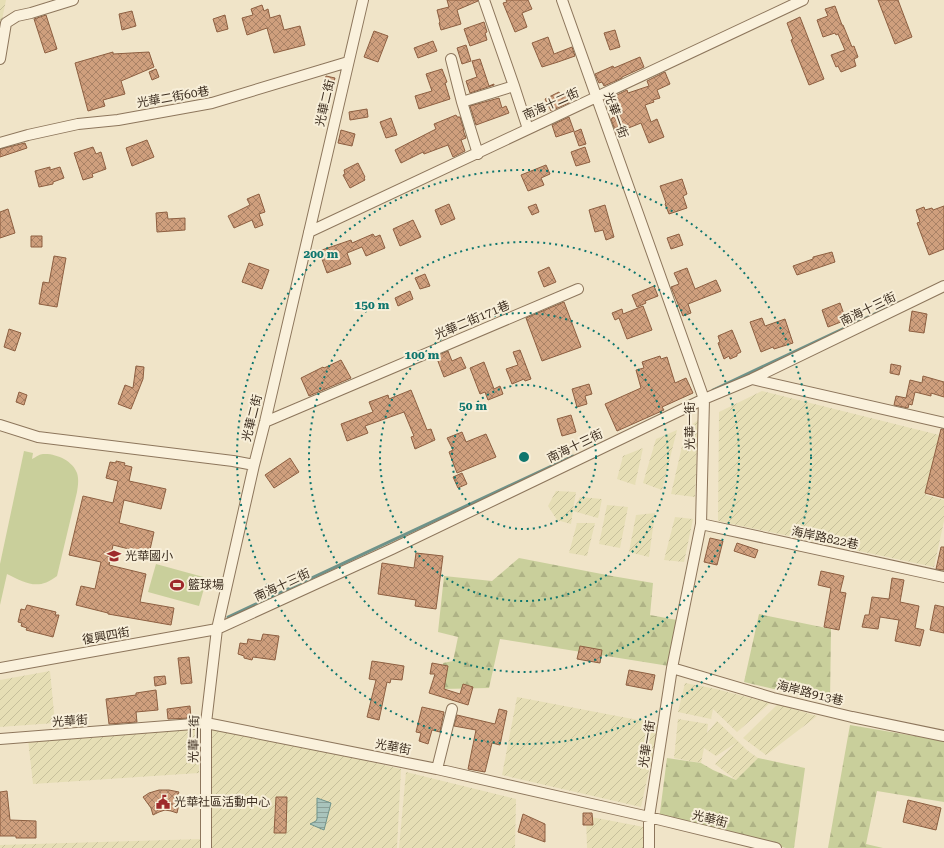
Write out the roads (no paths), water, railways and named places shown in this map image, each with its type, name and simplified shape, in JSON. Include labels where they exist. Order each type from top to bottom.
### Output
[{"type":"street","points":[[0,59],[6,23],[17,16],[73,0]]},
{"type":"street","name":"光華二街","points":[[206,848],[206,723],[217,630],[254,465],[310,232],[363,0]]},
{"type":"street","points":[[484,0],[528,129]]},
{"type":"street","name":"光華一街","points":[[562,0],[704,399],[701,524],[672,668],[649,817],[649,848]]},
{"type":"street","name":"南海十二街","points":[[310,232],[804,0]]},
{"type":"street","points":[[451,58],[462,102],[478,154]]},
{"type":"street","name":"光華二街60巷","points":[[0,142],[78,124],[118,120],[212,103],[348,62]]},
{"type":"street","points":[[462,102],[514,86]]},
{"type":"street","name":"南海十三街","points":[[217,630],[392,549],[704,399],[752,379],[944,286]]},
{"type":"street","name":"光華二街171巷","points":[[265,422],[578,289]]},
{"type":"street","points":[[752,379],[944,423]]},
{"type":"street","points":[[0,426],[38,437],[233,461],[254,465]]},
{"type":"street","name":"海岸路822巷","points":[[701,524],[944,577]]},
{"type":"street","name":"復興四街","points":[[0,668],[217,630]]},
{"type":"street","name":"海岸路913巷","points":[[672,668],[780,700],[944,736]]},
{"type":"street","points":[[437,769],[452,709]]},
{"type":"street","name":"光華街","points":[[0,739],[206,723],[437,769],[649,817],[776,848]]},
{"type":"water","points":[[317,798],[331,803],[324,830],[310,824],[317,819]]},
{"type":"waterway","points":[[713,390],[900,302]]},
{"type":"waterway","points":[[228,617],[573,456]]},
{"type":"place","name":"光華國小","points":[[114,556]]},
{"type":"place","name":"籃球場","points":[[177,585]]},
{"type":"place","name":"光華社區活動中心","points":[[163,802]]}]
